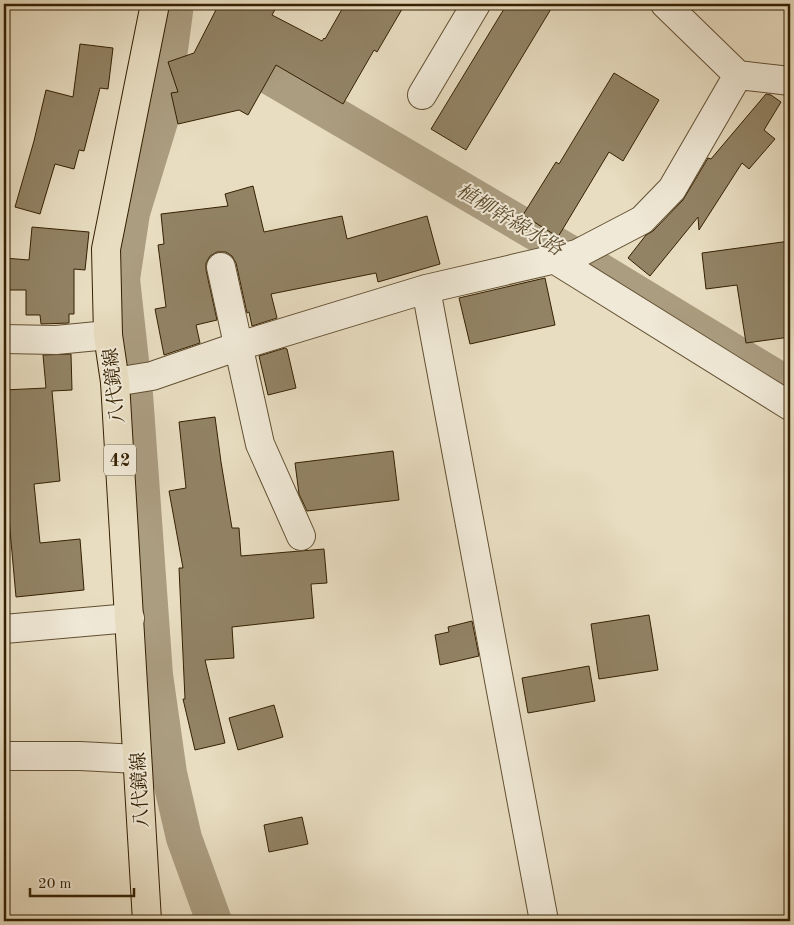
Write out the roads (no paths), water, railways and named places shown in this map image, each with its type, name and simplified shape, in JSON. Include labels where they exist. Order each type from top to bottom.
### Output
[{"type":"main road","name":"八代鏡線","points":[[147,921],[115,382],[108,336],[106,249],[155,4]]},
{"type":"street","points":[[422,95],[476,4]]},
{"type":"street","points":[[665,4],[738,75],[790,81]]},
{"type":"street","points":[[115,382],[152,376],[239,346],[426,289],[577,254],[642,220],[672,189],[738,75]]},
{"type":"street","points":[[554,259],[790,406]]},
{"type":"street","points":[[221,267],[260,444],[301,536]]},
{"type":"street","points":[[426,289],[544,921]]},
{"type":"street","points":[[4,339],[56,340],[108,336]]},
{"type":"street","points":[[4,629],[130,618]]},
{"type":"street","points":[[4,756],[80,756],[137,759]]},
{"type":"waterway","points":[[131,361],[122,279],[132,213],[161,118],[176,4]]},
{"type":"waterway","name":"植柳幹線水路","points":[[229,53],[594,267],[790,386]]},
{"type":"waterway","points":[[135,394],[155,675],[169,773],[184,838],[214,921]]}]
